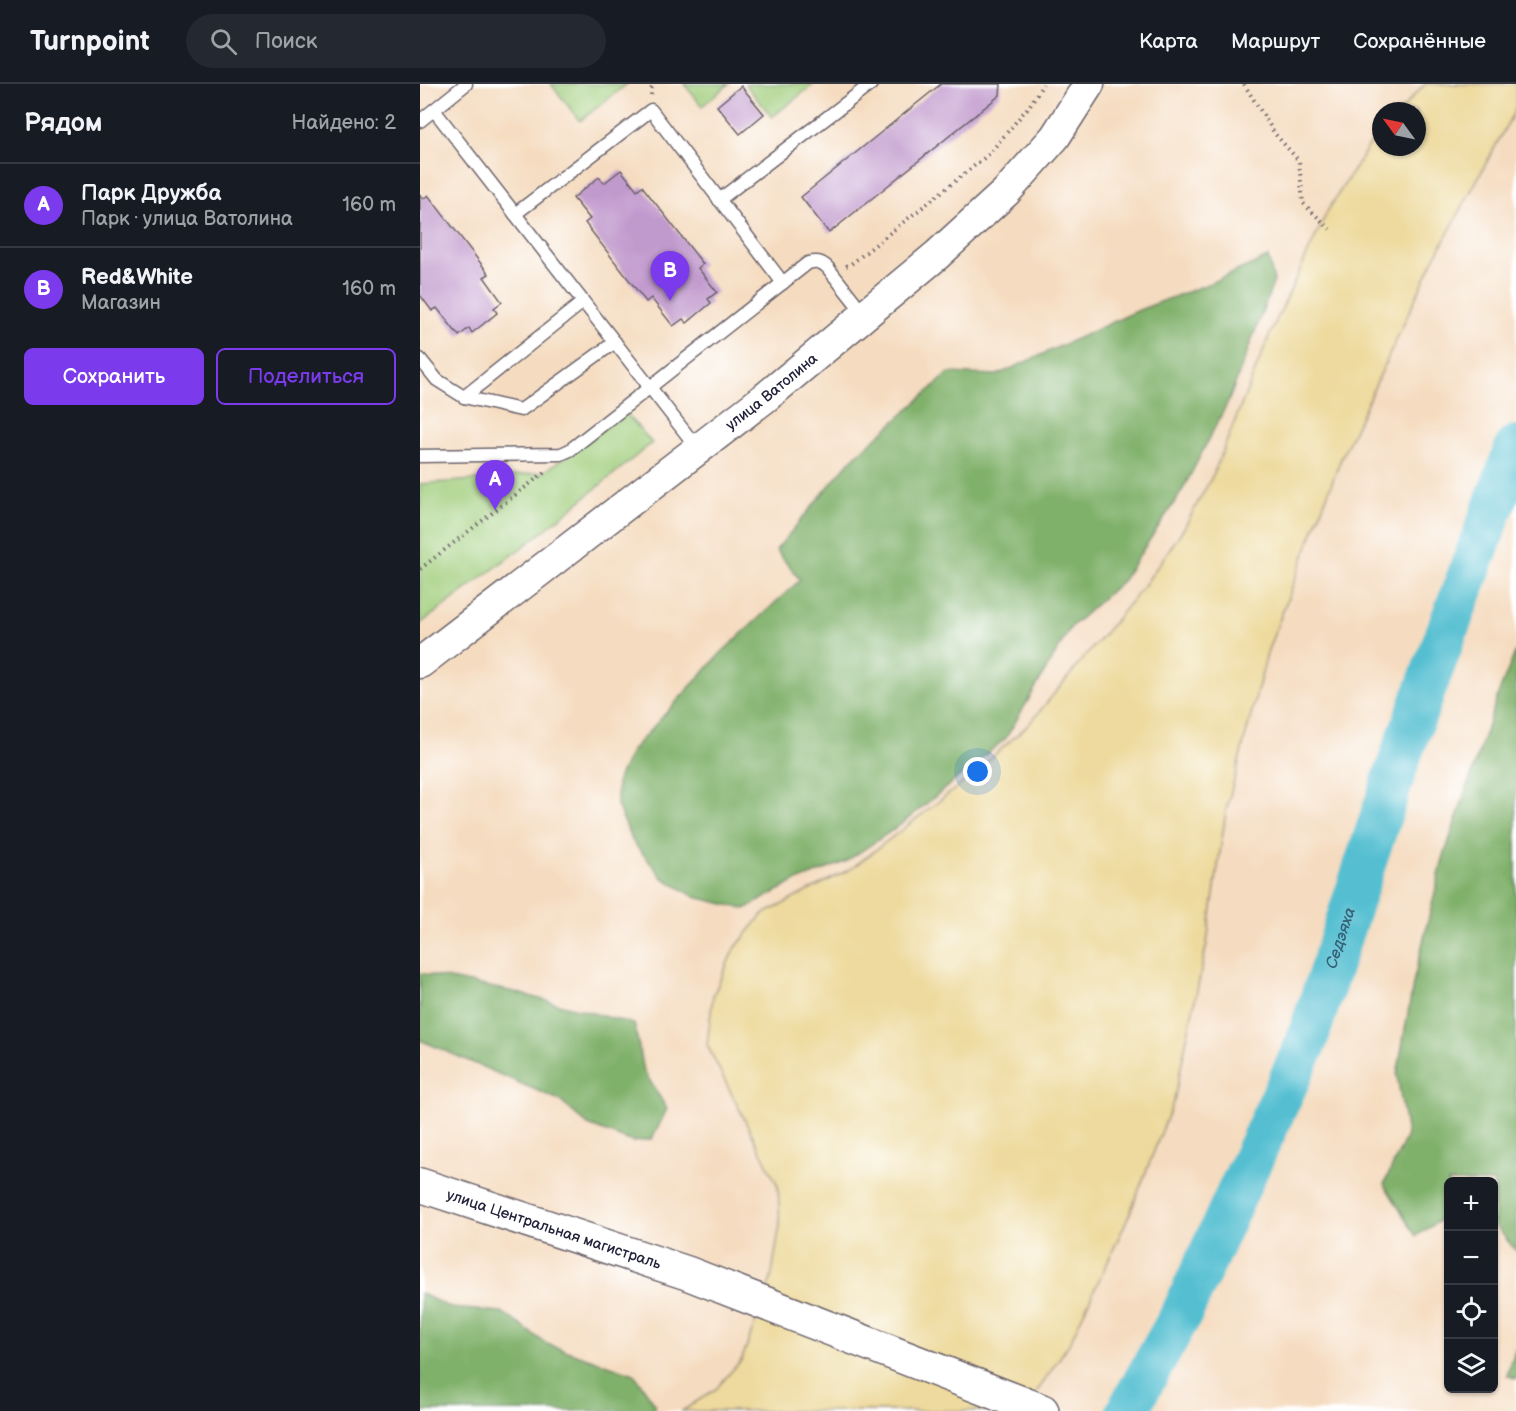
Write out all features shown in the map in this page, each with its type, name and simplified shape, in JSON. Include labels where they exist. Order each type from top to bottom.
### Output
[{"type":"main road","name":"улица Центральная магистраль","points":[[420,1185],[687,1273],[1042,1411]]},
{"type":"street","name":"улица Ватолина","points":[[420,663],[699,450],[937,255],[1006,192],[1055,137],[1089,84]]},
{"type":"lane","points":[[420,121],[466,84]]},
{"type":"lane","points":[[719,200],[871,84]]},
{"type":"lane","points":[[434,110],[699,450]]},
{"type":"lane","points":[[515,214],[651,110],[783,283]]},
{"type":"lane","points":[[420,456],[561,453],[570,450],[808,263],[815,261],[822,263],[865,315]]},
{"type":"lane","points":[[464,397],[584,302]]},
{"type":"lane","points":[[420,359],[437,380],[464,397],[521,410],[615,342]]},
{"type":"path","points":[[1244,84],[1275,134],[1299,161],[1303,203],[1330,229]]},
{"type":"path","points":[[420,569],[544,472]]},
{"type":"green space","points":[[551,84],[627,84],[580,121]]},
{"type":"green space","points":[[684,84],[729,84],[702,106]]},
{"type":"green space","points":[[745,84],[814,84],[772,117]]},
{"type":"green space","points":[[1268,257],[1274,281],[1229,400],[1182,491],[1123,580],[1071,627],[1006,738],[903,823],[845,862],[794,882],[745,909],[695,897],[663,878],[633,842],[617,805],[617,781],[632,750],[722,652],[800,580],[776,550],[848,463],[949,373],[997,375],[1139,310],[1208,284]]},
{"type":"green space","points":[[626,413],[652,443],[536,537],[420,624],[420,484],[544,472]]},
{"type":"green space","points":[[1516,650],[1516,1251],[1498,1229],[1498,1177],[1444,1177],[1444,1218],[1416,1236],[1384,1184],[1407,1135],[1397,1075],[1414,979],[1443,859],[1499,692]]},
{"type":"green space","points":[[420,973],[510,991],[634,1024],[644,1071],[667,1109],[652,1139],[633,1142],[588,1125],[559,1100],[420,1040]]},
{"type":"green space","points":[[420,1293],[451,1308],[502,1312],[547,1344],[634,1374],[655,1404],[653,1411],[420,1411]]},
{"type":"green space","points":[[1516,1348],[1516,1379],[1507,1375]]},
{"type":"sand","points":[[1425,84],[1516,84],[1516,108],[1432,263],[1341,459],[1268,650],[1226,811],[1207,943],[1174,1100],[1128,1218],[1069,1344],[1024,1411],[682,1411],[716,1389],[742,1359],[771,1279],[780,1225],[778,1186],[707,1045],[713,996],[733,951],[762,915],[852,868],[964,782],[1029,724],[1144,586],[1184,528],[1213,475],[1270,334],[1328,210],[1370,144],[1372,142],[1372,156],[1426,156],[1426,102],[1408,102]]},
{"type":"building","points":[[941,84],[1001,84],[1000,95],[829,233],[801,197]]},
{"type":"building","points":[[741,86],[764,114],[740,134],[717,106]]},
{"type":"building","points":[[621,170],[637,190],[642,186],[703,264],[698,268],[717,292],[708,299],[711,303],[687,323],[683,319],[673,326],[651,298],[646,302],[585,223],[590,219],[573,198],[599,177],[604,183]]},
{"type":"building","points":[[420,195],[423,199],[428,195],[489,274],[484,277],[502,302],[494,308],[497,313],[472,333],[469,328],[459,336],[437,308],[432,311],[420,295]]},
{"type":"waterway","name":"Седэяха","points":[[1127,1411],[1181,1315],[1306,1043],[1401,755],[1516,446]]},
{"type":"place","name":"Red&White","points":[[670,301]]},
{"type":"place","name":"Парк Дружба","points":[[495,510]]}]
